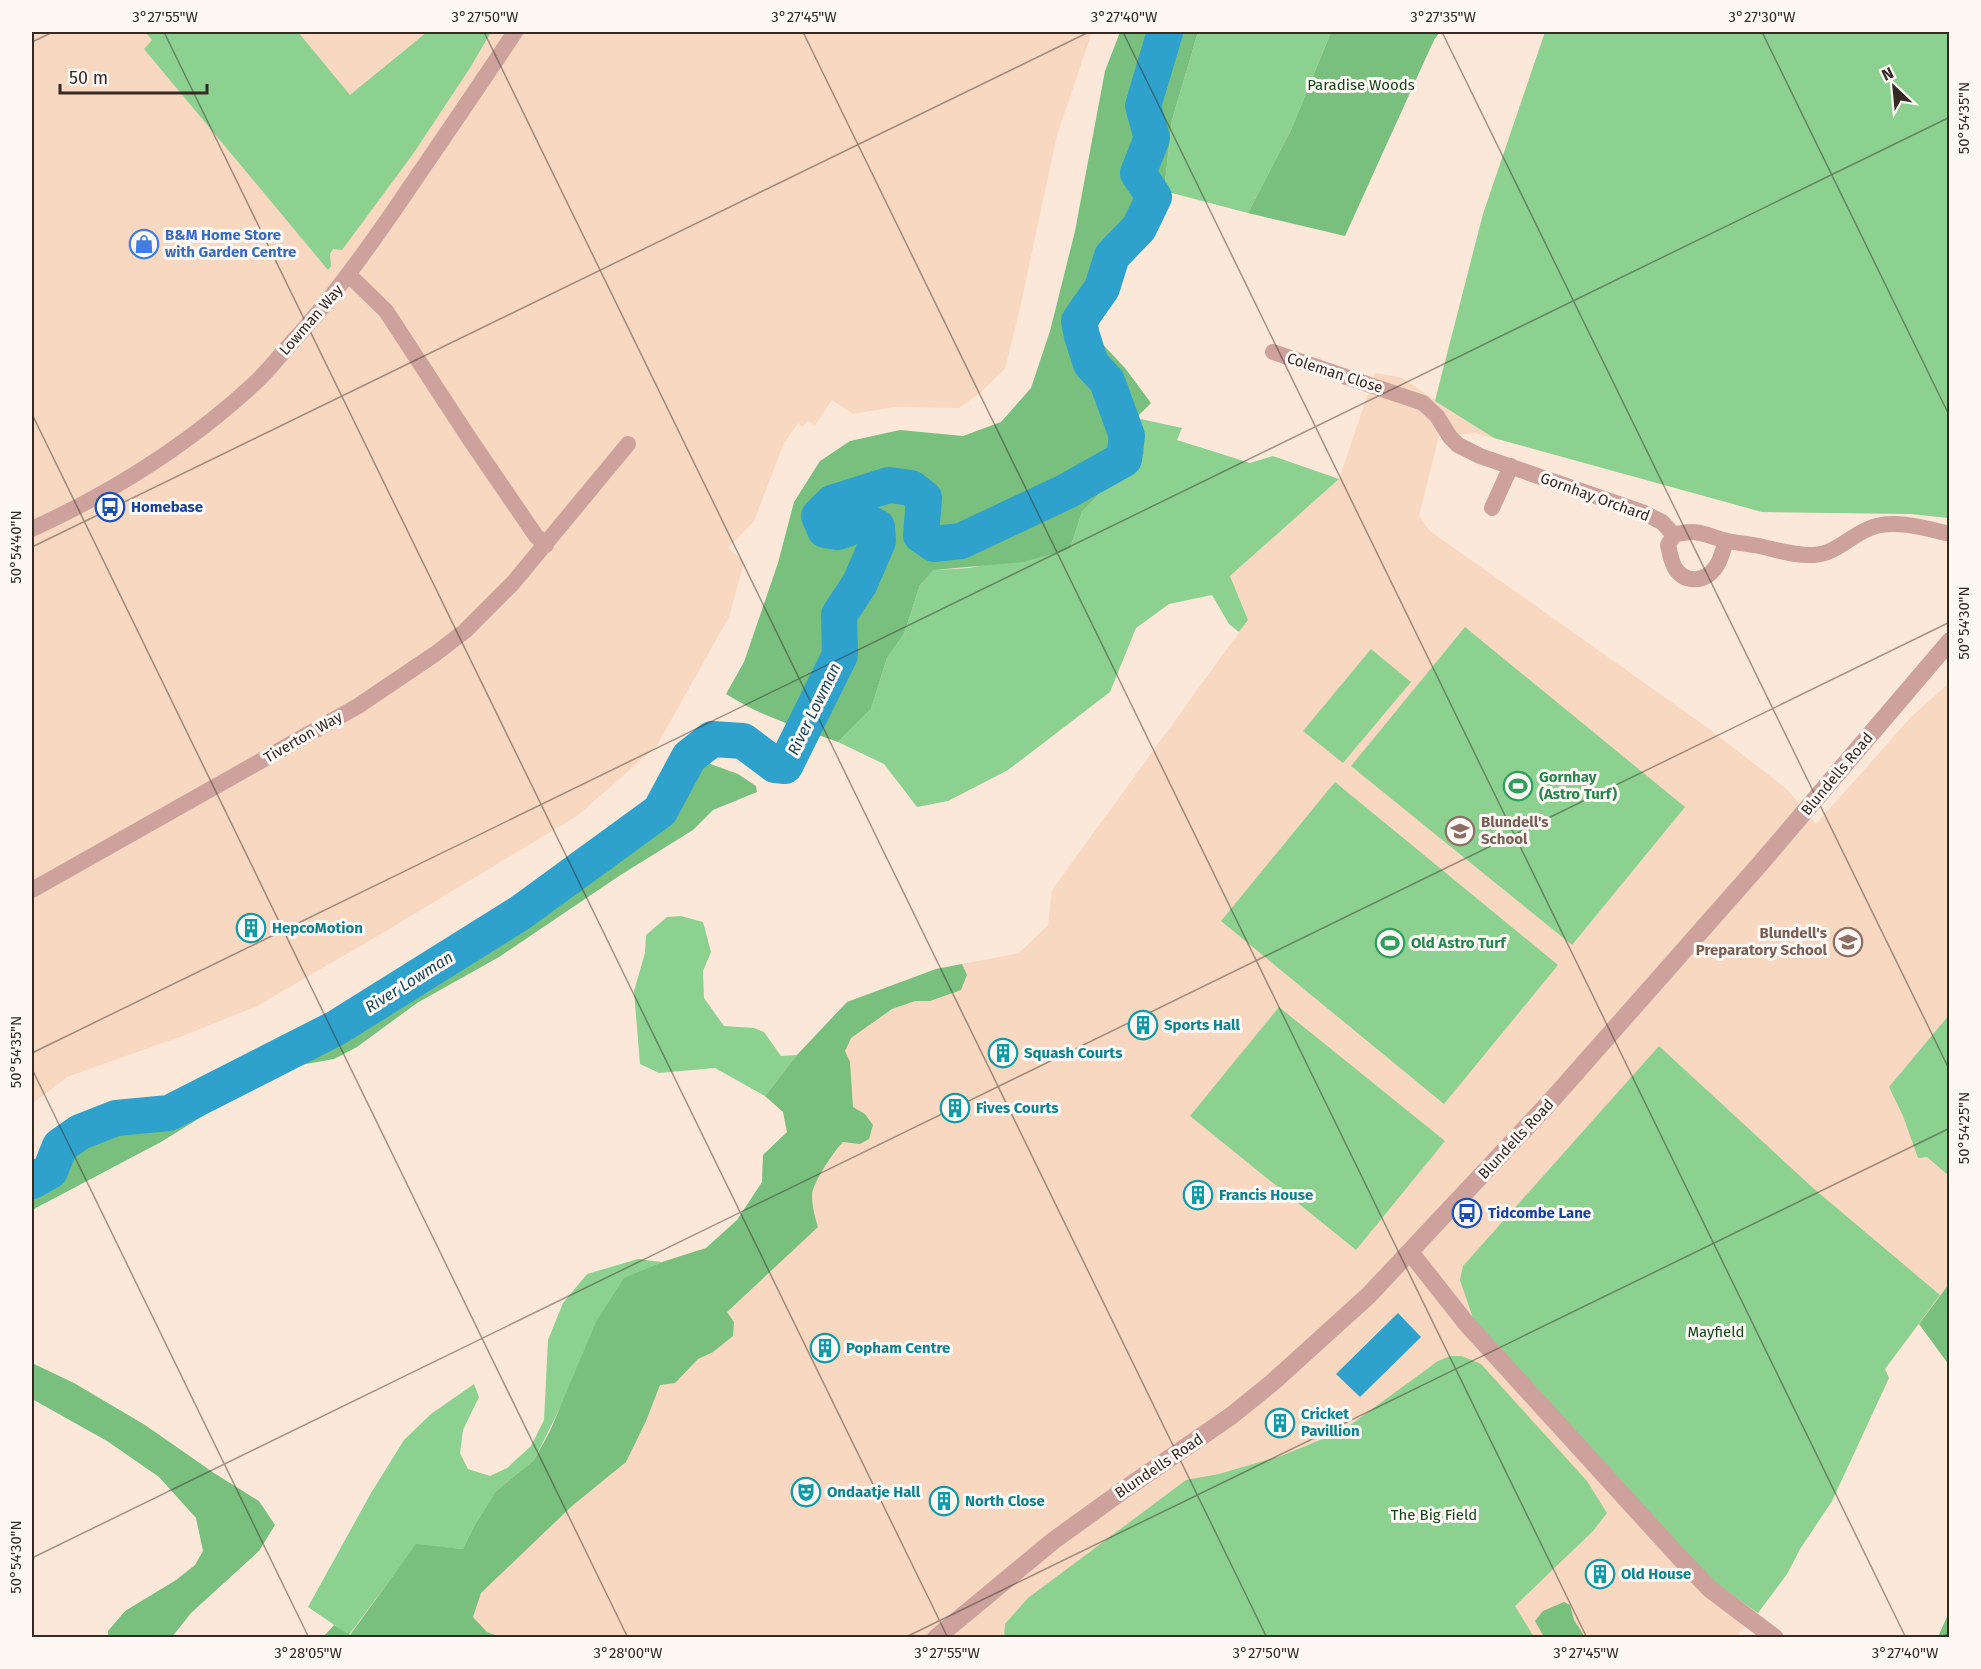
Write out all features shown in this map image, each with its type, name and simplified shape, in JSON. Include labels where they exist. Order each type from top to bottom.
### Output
[{"type":"street","name":"Lowman Way","points":[[32,529],[105,493],[148,468],[193,435],[257,381],[316,317],[349,275],[515,32]]},
{"type":"street","points":[[349,275],[386,311],[536,536],[546,545]]},
{"type":"street","name":"Coleman Close","points":[[1273,352],[1397,393]]},
{"type":"street","name":"Gornhay Orchard","points":[[1397,393],[1422,403],[1437,416],[1458,445],[1480,456],[1642,512],[1662,522],[1674,535]]},
{"type":"street","name":"Tiverton Way","points":[[32,890],[358,706],[435,654],[465,631],[513,583],[628,444]]},
{"type":"street","points":[[1492,508],[1511,466]]},
{"type":"street","points":[[1726,541],[1716,567],[1707,576],[1695,580],[1684,577],[1676,570],[1671,560],[1668,545],[1674,535],[1689,531],[1793,554],[1815,555],[1831,551],[1868,529],[1884,526],[1900,525],[1950,534]]},
{"type":"street","name":"Blundells Road","points":[[936,1638],[1053,1541],[1231,1416],[1265,1389],[1369,1295],[1550,1102],[1760,864],[1950,641]]},
{"type":"street","points":[[1410,1252],[1466,1323],[1710,1590],[1775,1638]]},
{"type":"shaded area","points":[[32,32],[1092,32],[1057,135],[1005,369],[981,392],[959,408],[895,407],[853,414],[832,400],[815,425],[808,421],[802,427],[798,423],[784,443],[754,521],[728,548],[744,562],[729,617],[656,747],[577,816],[257,1006],[188,1034],[67,1077],[32,1104]]},
{"type":"shaded area","name":"Blundell's School","points":[[1545,32],[1949,32],[1949,518],[1911,514],[1762,512],[1475,433],[1439,436],[1419,516],[1430,531],[1708,728],[1788,790],[1816,824],[1912,716],[1949,683],[1949,1176],[1943,1171],[1949,1177],[1949,1285],[1885,1369],[1889,1378],[1832,1501],[1800,1549],[1787,1574],[1758,1613],[1736,1637],[396,1638],[534,1460],[662,1262],[706,1248],[737,1220],[762,1182],[763,1155],[787,1132],[783,1112],[765,1096],[797,1055],[847,1002],[936,969],[1019,953],[1048,925],[1052,890],[1248,620],[1230,576],[1339,479],[1375,373],[1401,377],[1435,400],[1483,214]]},
{"type":"green space","points":[[145,32],[298,32],[350,95],[427,32],[491,32],[413,154],[342,250],[333,249],[330,254],[331,266],[328,270],[144,49],[152,40]]},
{"type":"green space","points":[[1120,32],[1198,32],[1172,120],[1164,191],[1107,294],[1095,336],[1125,368],[1151,403],[1136,418],[1144,453],[1121,482],[1100,493],[1082,512],[1070,549],[1023,562],[934,570],[920,585],[904,634],[887,658],[871,709],[838,742],[780,721],[739,702],[726,694],[744,662],[778,563],[794,502],[820,461],[850,441],[900,430],[963,436],[1001,422],[1031,388],[1050,331],[1075,231],[1105,71]]},
{"type":"green space","points":[[1198,32],[1331,32],[1291,130],[1248,213],[1164,191],[1172,120]]},
{"type":"green space","name":"Paradise Woods","points":[[1331,32],[1440,32],[1434,40],[1345,236],[1248,213],[1291,130]]},
{"type":"green space","points":[[1545,32],[1949,32],[1949,518],[1911,514],[1762,512],[1494,438],[1435,401],[1483,214]]},
{"type":"green space","points":[[1136,418],[1182,428],[1177,440],[1250,463],[1273,456],[1339,479],[1230,576],[1248,620],[1239,632],[1229,624],[1212,595],[1169,604],[1136,628],[1110,692],[1008,770],[948,801],[917,807],[884,764],[838,742],[871,709],[887,658],[904,634],[920,585],[934,570],[969,568],[1070,549],[1082,512],[1100,493],[1121,482]]},
{"type":"green space","name":"Gornhay (Astro Turf)","points":[[1465,627],[1685,807],[1572,945],[1351,766]]},
{"type":"green space","points":[[1371,649],[1411,682],[1343,763],[1303,731]]},
{"type":"green space","points":[[705,762],[738,774],[756,786],[757,792],[713,810],[693,830],[619,876],[499,957],[417,1003],[357,1047],[334,1059],[290,1067],[257,1082],[161,1142],[32,1210],[32,1190],[63,1168],[71,1150],[108,1128],[172,1116],[207,1101],[296,1054],[330,1040],[556,896],[651,826],[676,802],[686,778]]},
{"type":"green space","name":"Old Astro Turf","points":[[1335,782],[1558,965],[1444,1104],[1221,921]]},
{"type":"green space","points":[[681,916],[703,922],[711,952],[703,971],[704,998],[724,1026],[754,1028],[764,1032],[781,1056],[797,1055],[765,1096],[715,1068],[659,1073],[640,1064],[634,991],[645,953],[646,935],[667,917]]},
{"type":"green space","points":[[962,964],[967,975],[961,990],[930,1001],[915,1001],[892,1009],[851,1038],[845,1051],[850,1062],[853,1107],[865,1114],[873,1125],[869,1139],[860,1144],[843,1142],[820,1175],[812,1195],[818,1227],[727,1312],[734,1322],[733,1336],[713,1352],[698,1359],[675,1383],[660,1385],[626,1462],[572,1506],[481,1593],[473,1617],[487,1632],[500,1637],[323,1637],[334,1625],[350,1635],[416,1544],[463,1549],[474,1526],[496,1491],[534,1460],[550,1431],[596,1322],[624,1278],[662,1262],[706,1248],[737,1220],[762,1182],[763,1155],[787,1132],[783,1112],[765,1096],[797,1055],[847,1002],[936,969]]},
{"type":"green space","points":[[1279,1007],[1445,1141],[1356,1250],[1190,1116]]},
{"type":"green space","points":[[1949,1015],[1949,1176],[1927,1157],[1918,1158],[1903,1116],[1889,1087]]},
{"type":"green space","name":"Mayfield","points":[[1659,1046],[1813,1188],[1940,1295],[1885,1369],[1889,1378],[1832,1501],[1800,1549],[1787,1574],[1758,1613],[1714,1582],[1663,1529],[1473,1318],[1460,1280],[1463,1266]]},
{"type":"green space","points":[[638,1259],[662,1262],[624,1279],[534,1460],[496,1491],[474,1526],[463,1549],[416,1545],[349,1635],[308,1607],[371,1493],[404,1440],[431,1414],[474,1384],[479,1397],[463,1430],[460,1453],[468,1469],[490,1476],[507,1468],[531,1446],[544,1420],[548,1340],[563,1303],[587,1274]]},
{"type":"green space","points":[[1949,1284],[1949,1365],[1919,1324]]},
{"type":"green space","name":"The Big Field","points":[[1450,1356],[1462,1356],[1481,1364],[1587,1481],[1607,1513],[1593,1531],[1515,1606],[1534,1637],[1004,1637],[1005,1624],[1028,1598],[1186,1480],[1219,1474],[1281,1456],[1342,1431],[1438,1361]]},
{"type":"green space","points":[[32,1363],[74,1383],[145,1425],[259,1501],[275,1525],[259,1551],[191,1613],[172,1637],[108,1637],[108,1631],[125,1611],[176,1580],[195,1565],[203,1551],[196,1518],[159,1477],[107,1441],[32,1399]]},
{"type":"green space","points":[[1564,1602],[1570,1605],[1574,1620],[1585,1637],[1544,1637],[1535,1621],[1543,1611]]},
{"type":"green space","points":[[1949,1612],[1949,1637],[1938,1637]]},
{"type":"water","points":[[1398,1313],[1421,1337],[1360,1397],[1336,1374]]},
{"type":"waterway","name":"River Lowman","points":[[32,1181],[50,1171],[60,1146],[80,1132],[116,1118],[169,1113],[336,1028],[520,913],[660,811],[689,757],[712,739],[743,741],[775,765],[785,766],[840,655],[839,615],[860,583],[878,541],[877,527],[867,522],[838,532],[825,530],[819,516],[832,503],[889,485],[911,488],[924,498],[921,535],[934,544],[961,541],[1067,491],[1124,459],[1127,436],[1107,381],[1091,364],[1079,321],[1102,288],[1112,256],[1139,228],[1154,197],[1138,173],[1152,138],[1143,106],[1165,32]]},
{"type":"place","name":"B&M Home Store with Garden Centre","points":[[144,244]]},
{"type":"place","name":"Homebase","points":[[110,507]]},
{"type":"place","name":"Gornhay (Astro Turf)","points":[[1518,786]]},
{"type":"place","name":"Blundell's School","points":[[1460,831]]},
{"type":"place","name":"HepcoMotion","points":[[251,928]]},
{"type":"place","name":"Blundell's Preparatory School","points":[[1848,942]]},
{"type":"place","name":"Old Astro Turf","points":[[1390,943]]},
{"type":"place","name":"Sports Hall","points":[[1143,1025]]},
{"type":"place","name":"Squash Courts","points":[[1003,1053]]},
{"type":"place","name":"Fives Courts","points":[[955,1108]]},
{"type":"place","name":"Francis House","points":[[1198,1195]]},
{"type":"place","name":"Tidcombe Lane","points":[[1467,1213]]},
{"type":"place","name":"Popham Centre","points":[[825,1348]]},
{"type":"place","name":"Cricket Pavillion","points":[[1280,1423]]},
{"type":"place","name":"Ondaatje Hall","points":[[806,1492]]},
{"type":"place","name":"North Close","points":[[944,1501]]},
{"type":"place","name":"Old House","points":[[1600,1574]]}]
